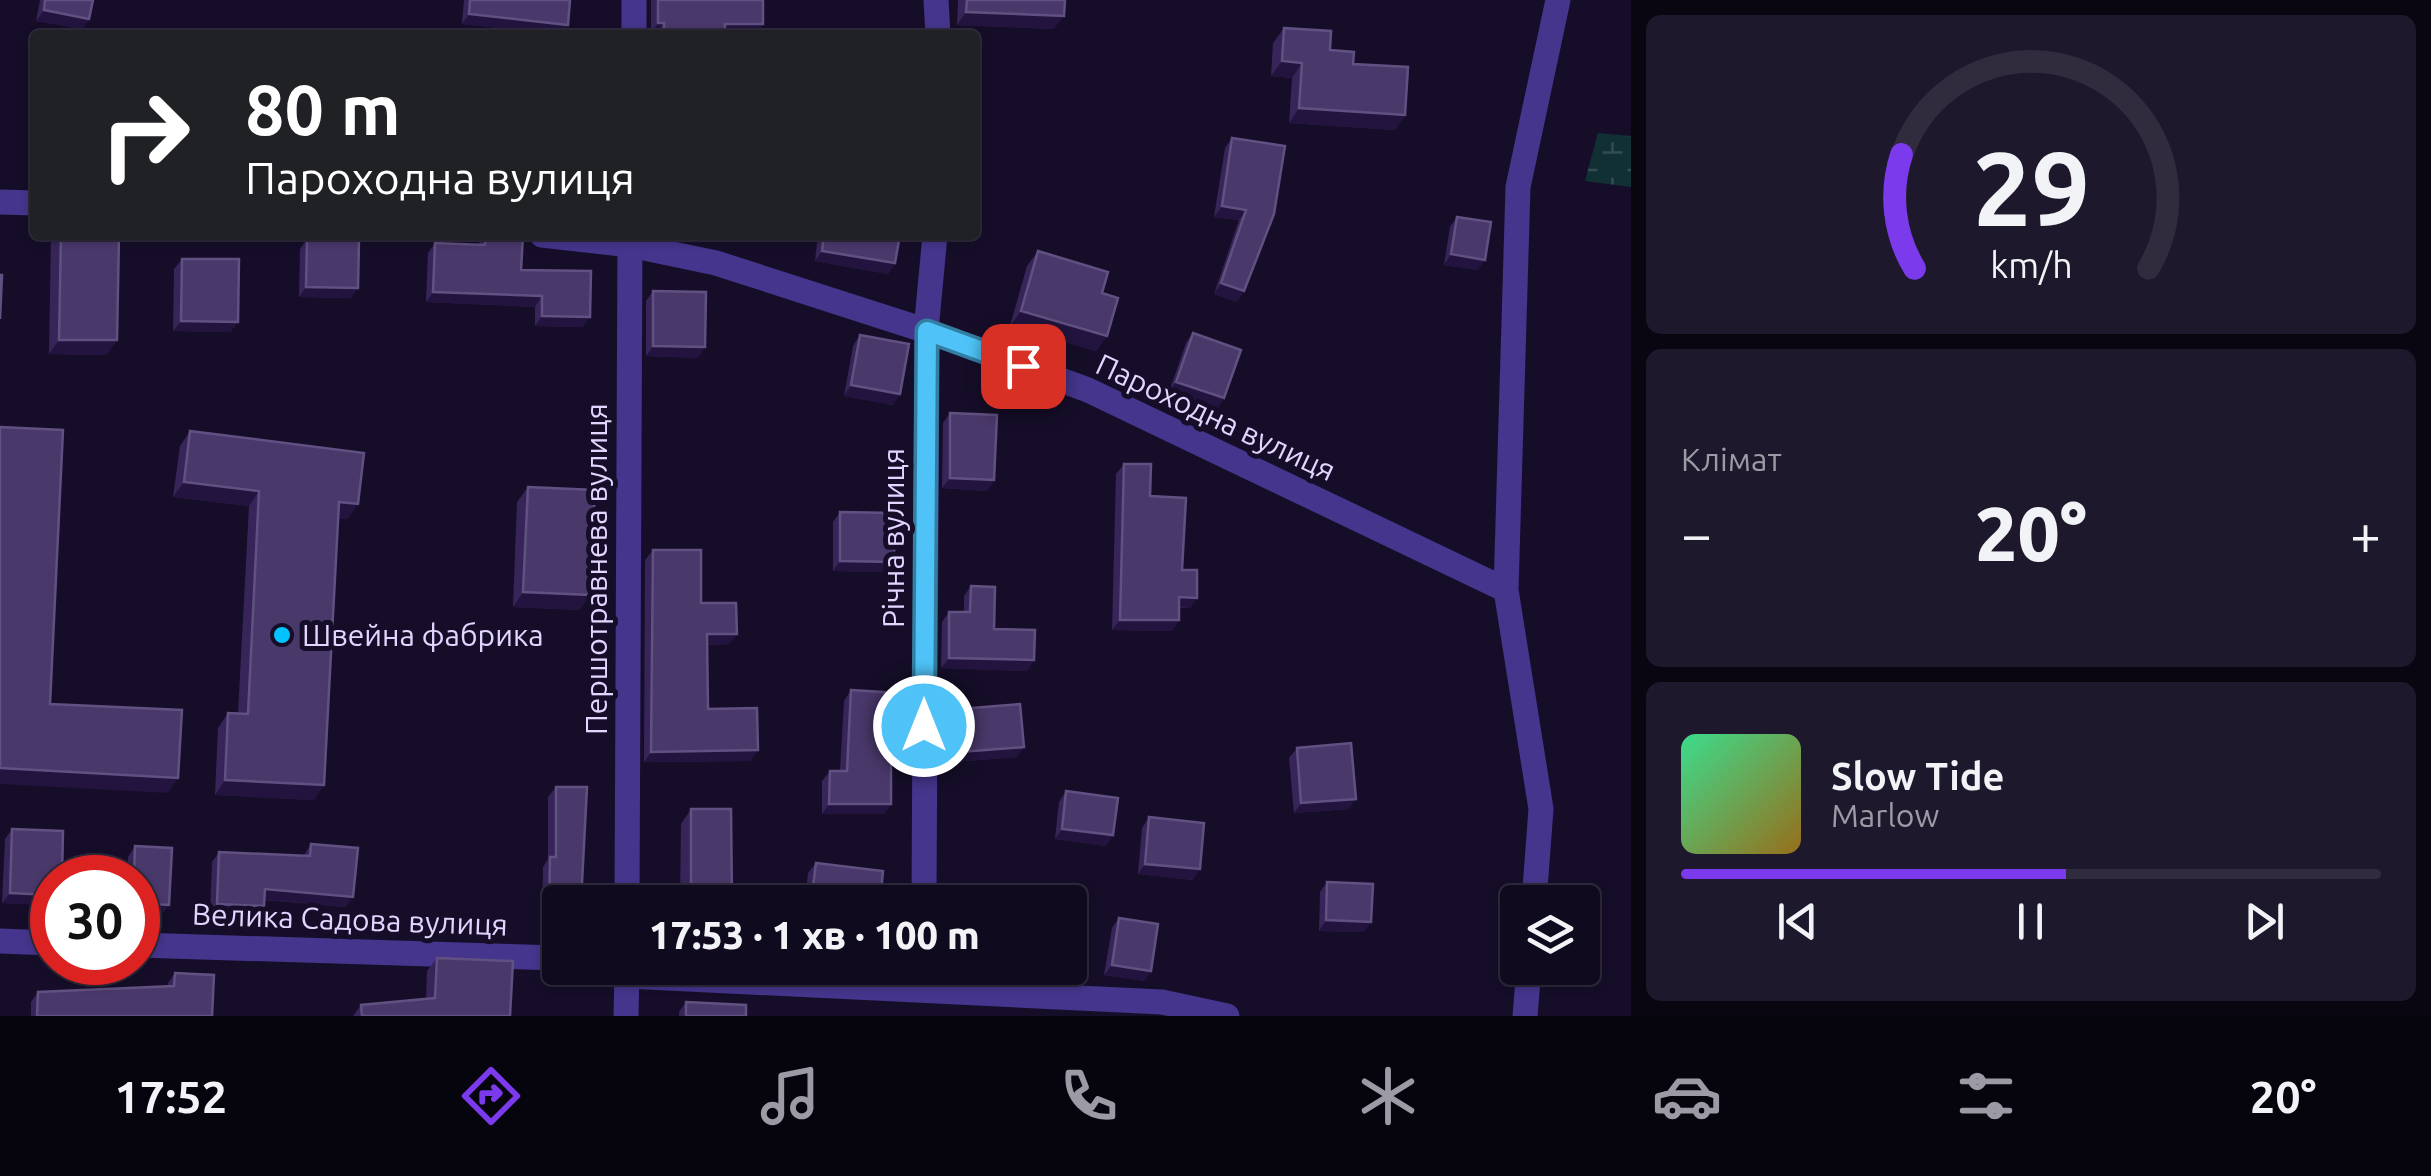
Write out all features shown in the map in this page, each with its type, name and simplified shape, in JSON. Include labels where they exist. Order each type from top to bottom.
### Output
[{"type":"street","points":[[634,0],[634,30]]},
{"type":"street","points":[[936,0],[938,30]]},
{"type":"street","points":[[1535,885],[1541,809],[1506,590],[1518,188],[1558,0]]},
{"type":"street","points":[[0,202],[30,203]]},
{"type":"street","name":"Пароходна вулиця","points":[[630,240],[716,263],[927,331],[1088,390],[1506,590]]},
{"type":"street","name":"Першотравнева вулиця","points":[[627,885],[630,240]]},
{"type":"street","name":"Річна вулиця","points":[[924,885],[927,331],[935,240]]},
{"type":"street","points":[[0,941],[30,942]]},
{"type":"street","name":"Велика Садова вулиця","points":[[160,946],[542,957]]},
{"type":"street","points":[[626,1016],[627,985]]},
{"type":"street","points":[[993,985],[1162,1002],[1227,1016]]},
{"type":"street","points":[[1525,1016],[1528,985]]},
{"type":"green space","points":[[1598,133],[1631,136],[1631,187],[1585,181]]},
{"type":"building","points":[[45,0],[93,0],[89,19],[44,10]]},
{"type":"building","points":[[470,0],[570,0],[568,25],[469,14]]},
{"type":"building","points":[[658,0],[763,0],[763,24],[725,24],[725,30],[664,30],[664,23],[658,23]]},
{"type":"building","points":[[967,0],[1065,0],[1064,16],[966,12]]},
{"type":"building","points":[[1284,28],[1331,31],[1330,50],[1354,52],[1353,64],[1408,67],[1405,115],[1299,108],[1302,63],[1282,61]]},
{"type":"building","points":[[1232,138],[1285,146],[1274,214],[1244,291],[1221,283],[1246,210],[1222,206]]},
{"type":"building","points":[[1457,217],[1491,222],[1485,260],[1451,254]]},
{"type":"building","points":[[61,240],[119,240],[117,340],[59,340]]},
{"type":"building","points":[[307,240],[359,240],[358,288],[306,287]]},
{"type":"building","points":[[486,240],[523,240],[521,270],[591,271],[590,317],[542,316],[542,296],[433,292],[435,243],[485,245]]},
{"type":"building","points":[[823,240],[899,240],[895,263],[822,251]]},
{"type":"building","points":[[1038,251],[1108,272],[1102,293],[1118,298],[1107,336],[1021,311]]},
{"type":"building","points":[[182,259],[239,259],[238,322],[181,321]]},
{"type":"building","points":[[653,291],[706,292],[705,347],[653,346]]},
{"type":"building","points":[[1193,333],[1241,350],[1224,398],[1176,382]]},
{"type":"building","points":[[860,335],[909,344],[900,394],[851,385]]},
{"type":"building","points":[[950,413],[997,415],[994,480],[950,478]]},
{"type":"building","points":[[0,427],[63,430],[50,704],[182,710],[178,778],[0,768]]},
{"type":"building","points":[[190,431],[364,453],[358,504],[339,502],[324,785],[225,780],[228,713],[248,714],[259,491],[184,482]]},
{"type":"building","points":[[1124,464],[1151,464],[1150,496],[1186,498],[1182,570],[1197,570],[1197,598],[1179,597],[1179,620],[1120,620]]},
{"type":"building","points":[[528,487],[595,490],[590,595],[523,592]]},
{"type":"building","points":[[840,512],[895,513],[894,562],[840,561]]},
{"type":"building","points":[[653,550],[701,550],[701,603],[736,603],[737,634],[707,634],[708,709],[757,708],[758,750],[651,752]]},
{"type":"building","points":[[971,586],[995,587],[994,629],[1035,630],[1034,660],[949,658],[949,612],[970,612]]},
{"type":"building","points":[[851,690],[898,693],[891,732],[891,804],[829,804],[830,771],[847,771]]},
{"type":"building","points":[[1020,704],[1024,747],[948,753],[948,710]]},
{"type":"building","points":[[1351,743],[1356,799],[1301,803],[1297,748]]},
{"type":"building","points":[[556,787],[587,787],[582,885],[550,885],[550,857],[556,857]]},
{"type":"building","points":[[1066,791],[1118,798],[1113,835],[1062,829]]},
{"type":"building","points":[[691,809],[731,809],[732,885],[691,885]]},
{"type":"building","points":[[1149,817],[1204,823],[1200,869],[1145,864]]},
{"type":"building","points":[[12,829],[63,831],[62,855],[30,855],[30,894],[10,893]]},
{"type":"building","points":[[311,844],[358,848],[353,897],[265,889],[264,906],[217,904],[219,852],[310,856]]},
{"type":"building","points":[[135,846],[172,848],[169,905],[160,904],[160,855],[135,855]]},
{"type":"building","points":[[816,863],[883,871],[882,885],[813,885]]},
{"type":"building","points":[[1327,882],[1373,884],[1371,922],[1326,920]]},
{"type":"building","points":[[1119,918],[1158,924],[1151,971],[1112,965]]},
{"type":"building","points":[[437,958],[513,961],[510,1016],[362,1016],[361,1005],[435,998]]},
{"type":"building","points":[[175,973],[214,975],[212,1016],[37,1016],[38,992],[174,986]]},
{"type":"building","points":[[686,1002],[746,1005],[746,1016],[686,1016]]},
{"type":"place","name":"Швейна фабрика","points":[[282,635]]},
{"type":"route","points":[[924,726],[927,331],[1023,366]]}]
